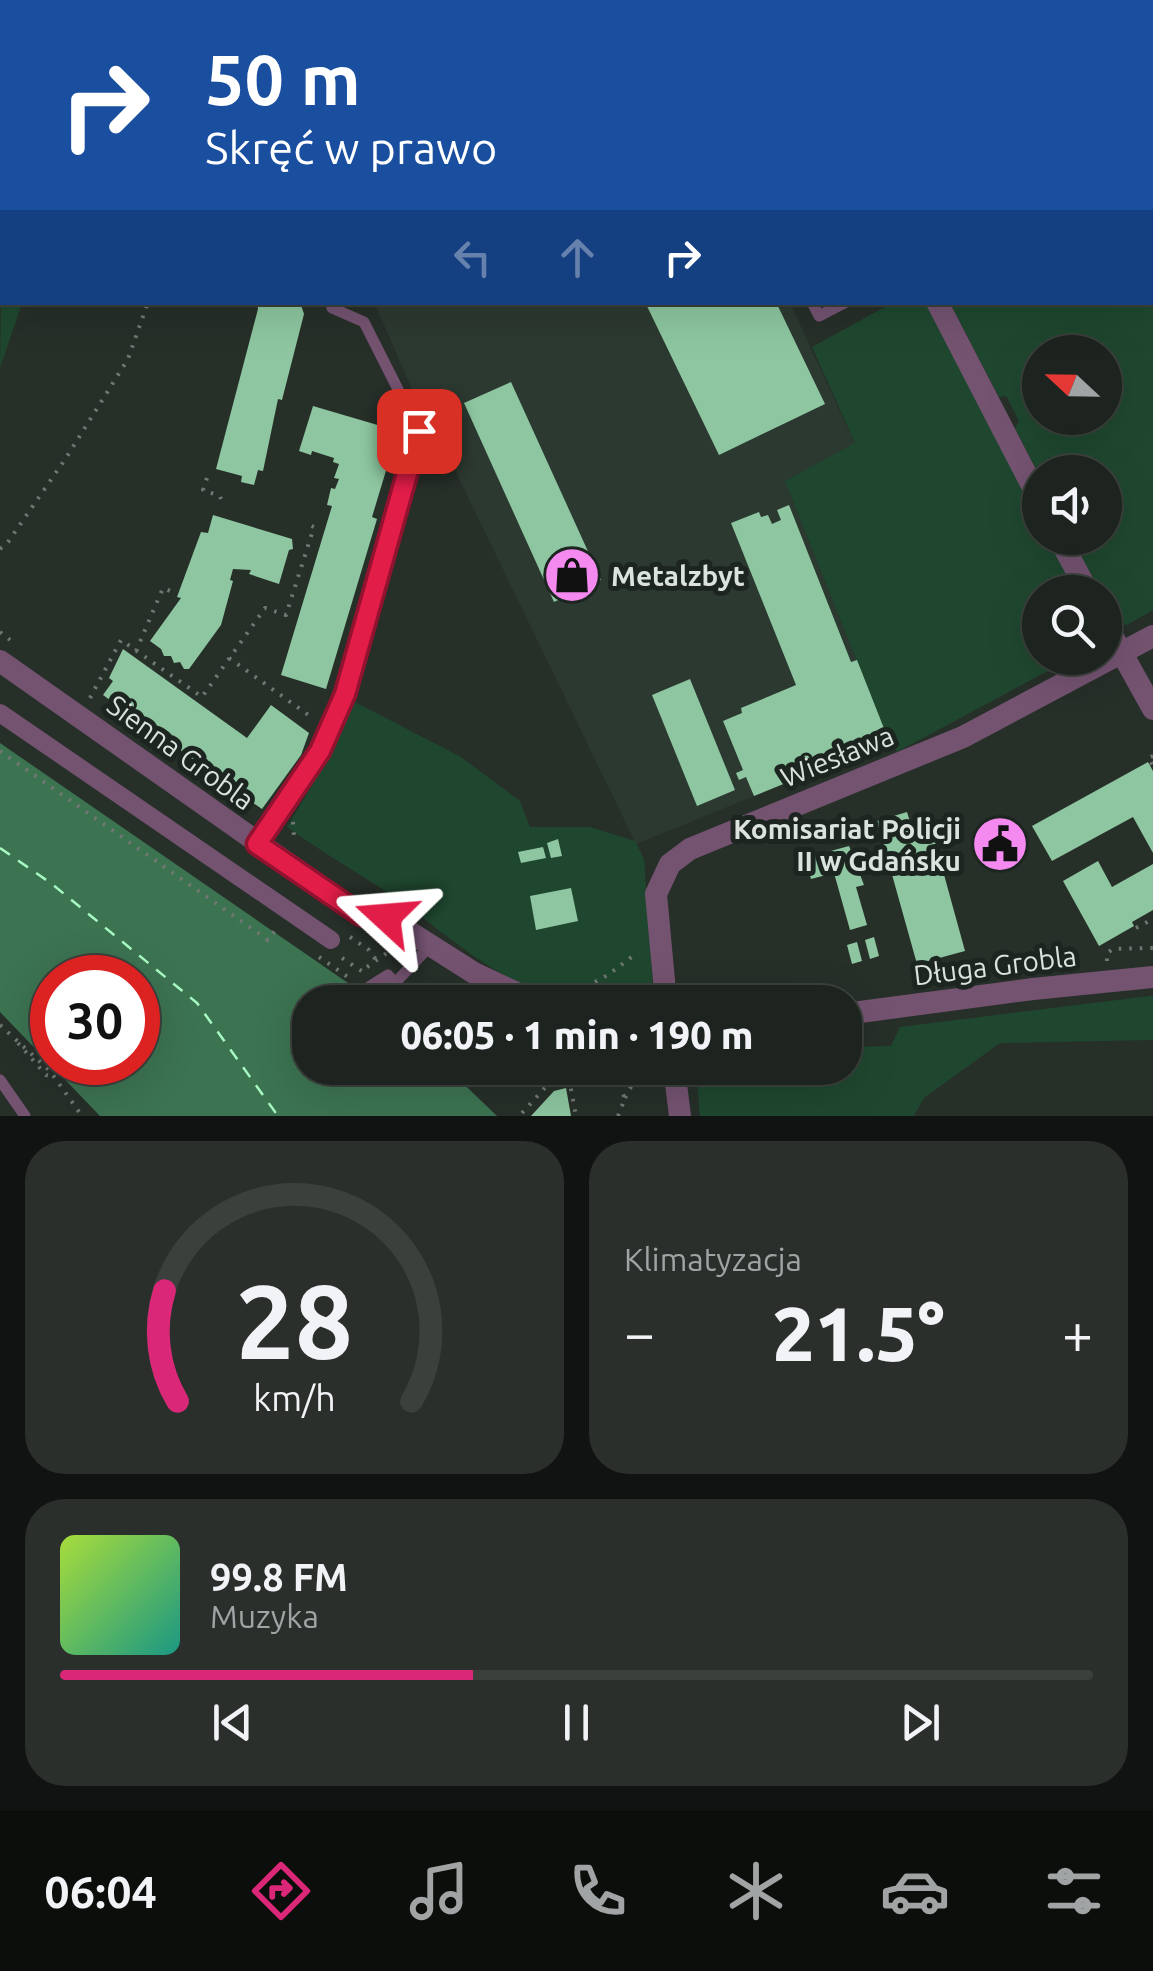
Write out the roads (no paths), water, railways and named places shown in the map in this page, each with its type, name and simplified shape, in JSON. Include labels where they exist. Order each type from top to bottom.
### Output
[{"type":"street","points":[[939,305],[1022,466]]},
{"type":"street","name":"Wiesława","points":[[1122,654],[1153,636]]},
{"type":"street","points":[[1122,654],[1153,709]]},
{"type":"street","name":"Sienna Grobla","points":[[0,660],[361,915],[386,917],[474,972],[512,985]]},
{"type":"street","name":"Wiesława","points":[[664,985],[656,894],[670,864],[690,849],[963,737],[1082,675]]},
{"type":"street","points":[[0,713],[331,940]]},
{"type":"street","name":"Długa Grobla","points":[[862,1012],[1153,977]]},
{"type":"street","points":[[676,1085],[680,1116]]},
{"type":"lane","points":[[814,305],[819,316],[840,305]]},
{"type":"lane","points":[[257,844],[320,751],[345,694],[419,431],[364,322],[332,308]]},
{"type":"lane","points":[[395,982],[430,946]]},
{"type":"lane","points":[[372,985],[388,975],[398,985]]},
{"type":"lane","points":[[0,1080],[25,1116]]},
{"type":"place","name":"Metalzbyt","points":[[572,575]]},
{"type":"place","name":"Komisariat Policji II w Gdańsku","points":[[1000,844]]}]
